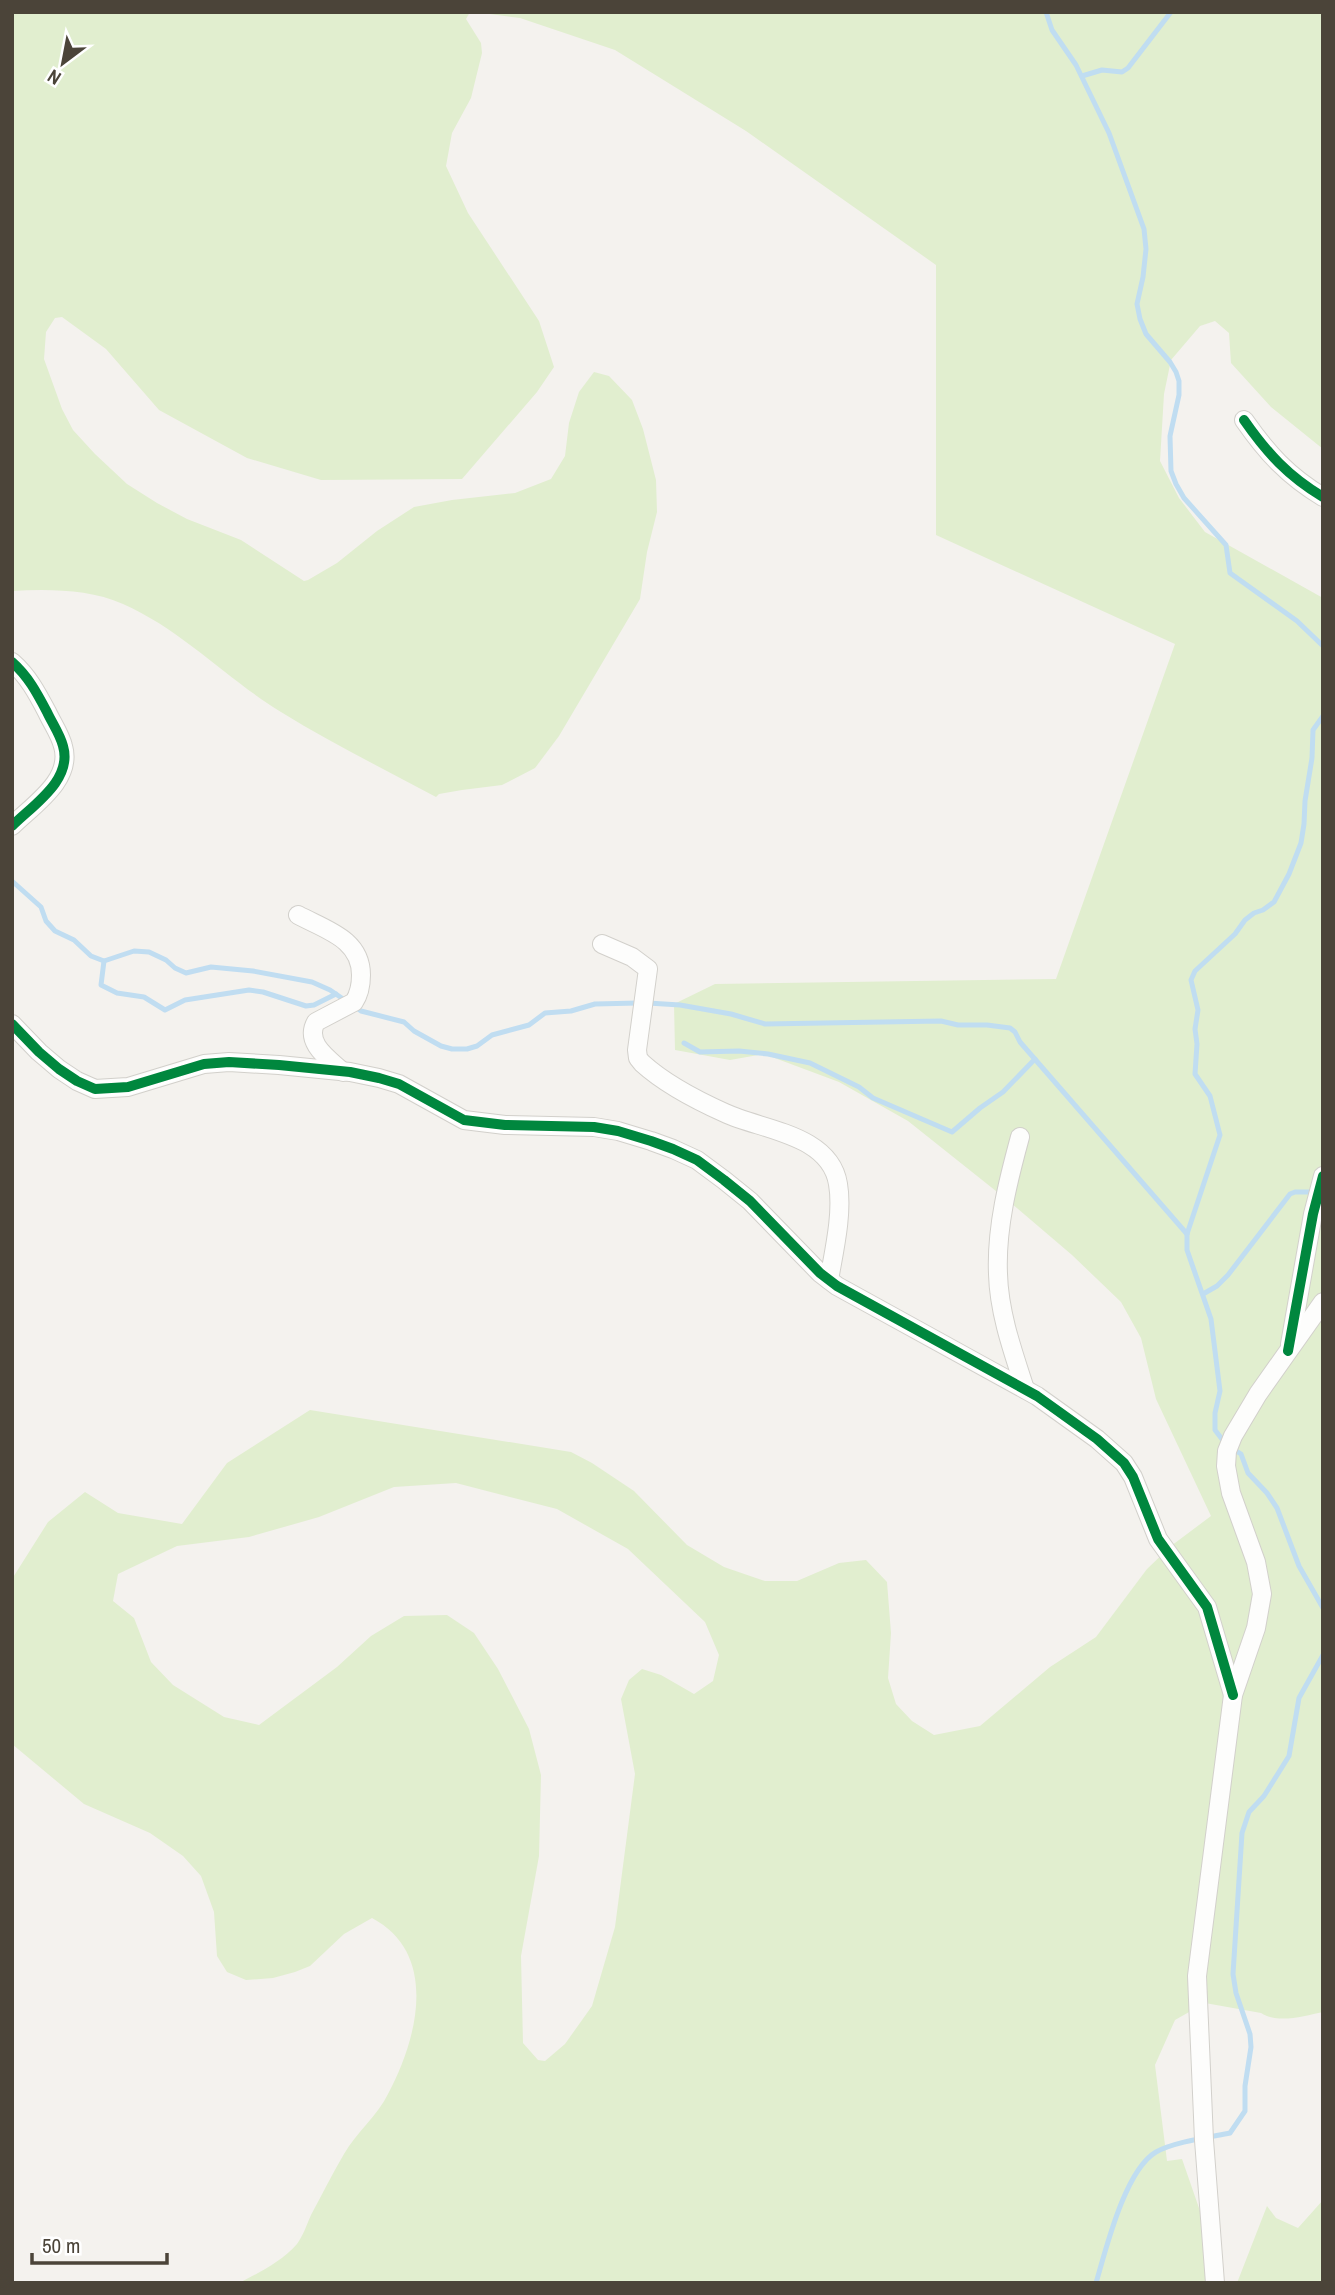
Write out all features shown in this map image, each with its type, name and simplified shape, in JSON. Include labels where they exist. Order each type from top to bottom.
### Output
[{"type":"street","points":[[1244,420],[1282,468],[1323,497]]},
{"type":"street","points":[[12,662],[35,688],[64,748],[64,760],[57,782],[12,826]]},
{"type":"street","points":[[299,915],[344,939],[353,946],[359,958],[361,985],[355,1002],[320,1018],[312,1033],[313,1041],[320,1050],[344,1072]]},
{"type":"street","points":[[601,944],[632,957],[648,970],[637,1050],[642,1063],[692,1097],[727,1114],[807,1144],[828,1161],[838,1183],[839,1198],[829,1280]]},
{"type":"street","points":[[12,1024],[49,1060],[78,1082],[95,1089],[128,1087],[191,1067],[229,1062],[344,1072],[399,1084],[464,1120],[505,1125],[594,1127],[618,1131],[697,1160],[750,1201],[829,1280],[1025,1389],[1097,1439],[1124,1463],[1133,1477],[1158,1539],[1207,1607],[1233,1695]]},
{"type":"street","points":[[1020,1137],[1003,1215],[998,1275],[1010,1342],[1025,1389]]},
{"type":"street","points":[[1288,1351],[1313,1214],[1323,1176]]},
{"type":"street","points":[[1215,2283],[1204,2140],[1197,1976],[1233,1695],[1256,1628],[1262,1594],[1256,1562],[1240,1523],[1228,1480],[1227,1451],[1251,1405],[1323,1302]]},
{"type":"green space","points":[[12,12],[470,12],[466,19],[481,43],[482,53],[471,98],[452,133],[446,166],[468,213],[539,321],[554,367],[537,392],[462,479],[321,480],[247,458],[159,410],[106,349],[62,317],[55,318],[46,332],[44,359],[62,409],[73,430],[127,484],[187,519],[241,540],[304,581],[337,563],[377,531],[414,507],[515,493],[551,479],[565,456],[569,423],[579,392],[594,372],[609,376],[632,400],[643,429],[656,480],[657,512],[647,552],[640,599],[559,736],[535,768],[502,785],[439,794],[436,797],[281,712],[165,627],[123,604],[82,593],[54,590],[12,591]]},
{"type":"green space","points":[[475,12],[1323,12],[1323,449],[1271,407],[1231,363],[1229,333],[1215,321],[1200,326],[1171,360],[1164,394],[1160,461],[1179,498],[1205,532],[1323,598],[1323,2012],[1275,2018],[1205,2003],[1175,2020],[1155,2065],[1167,2161],[1182,2159],[1225,2283],[239,2283],[277,2261],[297,2244],[344,2154],[388,2094],[407,2049],[414,2024],[415,1975],[407,1953],[393,1934],[372,1918],[344,1934],[310,1966],[295,1972],[273,1978],[246,1980],[227,1972],[217,1956],[214,1912],[201,1876],[183,1856],[150,1833],[84,1804],[12,1744],[12,1579],[48,1522],[85,1492],[118,1513],[182,1524],[227,1463],[310,1410],[571,1452],[634,1491],[687,1545],[724,1567],[765,1581],[797,1581],[839,1563],[866,1560],[887,1582],[891,1633],[888,1678],[896,1704],[912,1721],[934,1735],[980,1726],[1050,1667],[1096,1637],[1147,1569],[1171,1546],[1211,1516],[1156,1399],[1141,1338],[1121,1302],[1072,1255],[908,1121],[839,1082],[764,1054],[730,1060],[675,1050],[674,1004],[715,984],[1056,979],[1175,644],[936,535],[936,265],[746,131],[615,50],[520,18]],"holes":[[[456,1483],[557,1509],[628,1549],[705,1622],[719,1655],[713,1681],[694,1694],[661,1675],[642,1669],[629,1680],[621,1699],[635,1774],[615,1927],[592,2006],[565,2044],[545,2061],[538,2060],[523,2043],[521,1956],[539,1856],[541,1775],[529,1729],[498,1669],[474,1633],[447,1615],[404,1616],[371,1636],[337,1667],[259,1725],[224,1717],[173,1685],[151,1662],[134,1618],[113,1601],[118,1574],[177,1546],[249,1537],[319,1517],[394,1487]]]},
{"type":"green space","points":[[1323,2200],[1323,2283],[1237,2283],[1267,2206],[1276,2218],[1298,2228]]},
{"type":"waterway","points":[[1046,12],[1052,30],[1076,65],[1109,133],[1144,229],[1146,249],[1137,304],[1146,334],[1170,362],[1179,381],[1179,395],[1170,436],[1171,471],[1176,484],[1184,498],[1226,545],[1230,573],[1297,621],[1323,646]]},
{"type":"waterway","points":[[1082,76],[1102,70],[1122,72],[1128,68],[1171,12]]},
{"type":"waterway","points":[[1225,1443],[1215,1430],[1215,1413],[1220,1391],[1211,1319],[1187,1250],[1187,1234],[1220,1135],[1210,1096],[1195,1074],[1195,1029],[1198,1010],[1191,980],[1195,971],[1235,934],[1245,920],[1274,902],[1289,874],[1301,843],[1313,730],[1323,716]]},
{"type":"waterway","points":[[12,881],[41,907],[46,921],[55,931],[74,940],[91,956],[104,961],[134,951],[149,952],[186,973],[211,967],[253,971],[312,982],[346,1001]]},
{"type":"waterway","points":[[104,961],[101,985],[117,993],[144,997],[165,1010],[185,1000],[249,990],[306,1006],[336,994]]},
{"type":"waterway","points":[[354,1006],[361,1011],[404,1022],[414,1031],[441,1046],[467,1049],[477,1046],[492,1035],[529,1025],[545,1013],[571,1011],[595,1004],[638,1003]]},
{"type":"waterway","points":[[648,1003],[680,1005],[731,1014],[765,1024],[941,1021],[958,1025],[1010,1028],[1187,1234]]},
{"type":"waterway","points":[[684,1043],[700,1052],[739,1051],[810,1063],[859,1087],[873,1098],[952,1132],[1003,1092],[1035,1059]]},
{"type":"waterway","points":[[1203,1294],[1217,1286],[1228,1275],[1290,1194],[1314,1192]]},
{"type":"waterway","points":[[1233,1449],[1241,1454],[1248,1473],[1277,1508],[1299,1566],[1323,1608]]},
{"type":"waterway","points":[[1096,2283],[1126,2192],[1145,2161],[1156,2152],[1172,2145],[1230,2133],[1245,2111],[1250,2034],[1236,1993],[1233,1974],[1242,1833],[1249,1812],[1264,1796],[1289,1756],[1299,1698],[1323,1655]]},
{"type":"cycle path","points":[[1244,420],[1279,463],[1323,497]]},
{"type":"cycle path","points":[[12,662],[40,698],[60,737],[65,758],[57,781],[12,826]]},
{"type":"cycle path","points":[[12,1024],[59,1069],[95,1089],[128,1087],[204,1064],[229,1062],[350,1072],[399,1084],[464,1120],[505,1125],[594,1127],[618,1131],[697,1160],[750,1201],[820,1273],[837,1286],[1037,1396],[1097,1439],[1124,1463],[1133,1477],[1158,1539],[1207,1607],[1233,1695]]},
{"type":"cycle path","points":[[1288,1351],[1313,1214],[1323,1176]]}]
